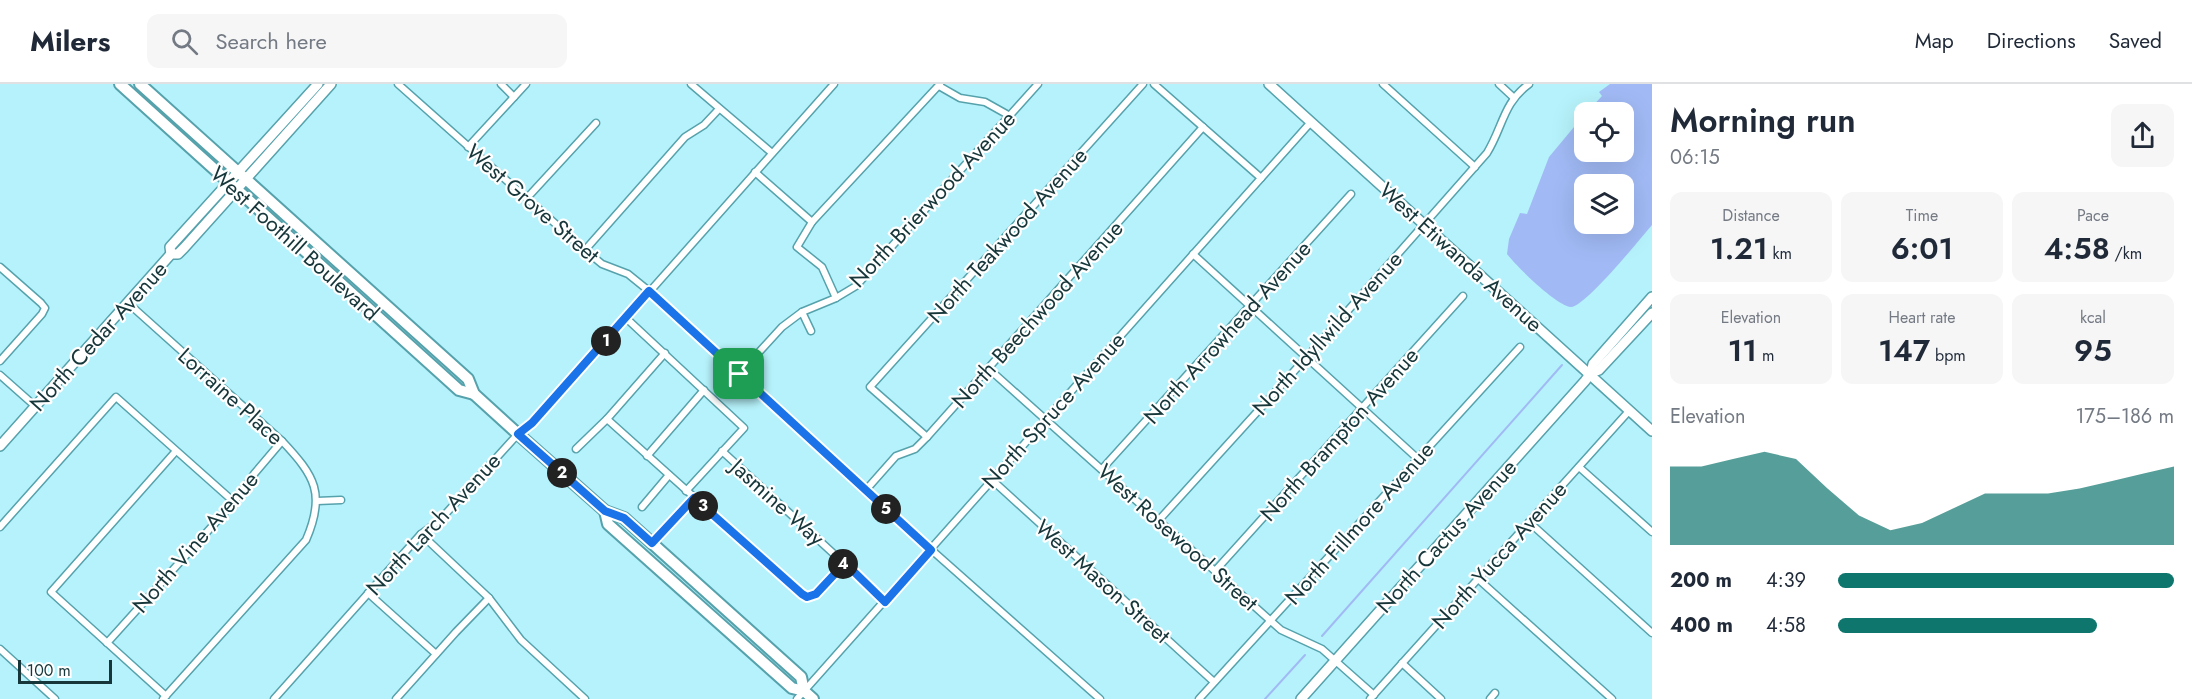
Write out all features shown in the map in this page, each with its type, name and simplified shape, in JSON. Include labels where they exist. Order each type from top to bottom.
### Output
[{"type":"main road","name":"West Foothill Boulevard","points":[[120,84],[459,390],[474,394]]},
{"type":"main road","name":"West Foothill Boulevard","points":[[140,84],[468,378],[474,394],[518,434],[605,511],[624,518],[801,677],[800,695]]},
{"type":"main road","name":"North Cedar Avenue","points":[[0,446],[171,254],[178,254],[318,84]]},
{"type":"main road","points":[[313,104],[311,98],[323,84]]},
{"type":"main road","name":"North Cedar Avenue","points":[[242,175],[331,84]]},
{"type":"main road","name":"West Etiwanda Avenue","points":[[1269,84],[1652,431]]},
{"type":"main road","points":[[327,272],[344,277],[370,301],[377,304],[384,302]]},
{"type":"main road","name":"North Cactus Avenue","points":[[1591,374],[1593,364],[1652,297]]},
{"type":"main road","name":"North Cactus Avenue","points":[[1301,699],[1591,374],[1599,370],[1652,313]]},
{"type":"main road","points":[[396,333],[408,336],[452,373],[458,370]]},
{"type":"main road","name":"West Foothill Boulevard","points":[[605,511],[608,524],[800,695],[813,699]]},
{"type":"street","name":"West Grove Street","points":[[398,84],[585,250],[602,264],[627,274],[649,291],[865,491],[1100,699]]},
{"type":"street","points":[[501,84],[514,97]]},
{"type":"street","points":[[468,147],[526,84]]},
{"type":"street","points":[[691,84],[772,153]]},
{"type":"street","name":"North Larch Avenue","points":[[274,699],[421,534],[440,520],[518,434],[532,423],[834,84]]},
{"type":"street","name":"North Brierwood Avenue","points":[[739,374],[782,327],[802,312],[837,298],[856,286],[1038,84]]},
{"type":"street","name":"North Teakwood Avenue","points":[[927,437],[870,387],[1143,84]]},
{"type":"street","points":[[1154,84],[1261,178]]},
{"type":"street","points":[[1383,84],[1474,167]]},
{"type":"street","points":[[1499,84],[1513,97]]},
{"type":"street","name":"North Idyllwild Avenue","points":[[1159,520],[1474,167],[1494,142],[1513,97],[1529,84]]},
{"type":"street","points":[[837,298],[822,267],[797,247],[812,222],[939,85],[960,98],[985,102],[1010,116]]},
{"type":"street","points":[[585,250],[685,137],[704,125],[719,109]]},
{"type":"street","name":"North Spruce Avenue","points":[[800,695],[1311,122]]},
{"type":"street","points":[[527,198],[596,123]]},
{"type":"street","name":"North Beechwood Avenue","points":[[865,491],[896,456],[915,449],[927,437],[1203,128]]},
{"type":"street","points":[[755,172],[812,222]]},
{"type":"street","name":"North Arrowhead Avenue","points":[[1102,469],[1351,194]]},
{"type":"street","points":[[1192,254],[1417,458]]},
{"type":"street","points":[[0,267],[45,308],[0,361]]},
{"type":"street","name":"North Brampton Avenue","points":[[1215,571],[1463,296]]},
{"type":"street","name":"Lorraine Place","points":[[128,303],[282,441],[302,462],[311,477],[317,501]]},
{"type":"street","points":[[802,312],[811,331]]},
{"type":"street","points":[[626,318],[744,428],[686,491]]},
{"type":"street","name":"North Fillmore Avenue","points":[[1199,699],[1520,347]]},
{"type":"street","points":[[576,449],[665,353]]},
{"type":"street","name":"West Rosewood Street","points":[[989,369],[1271,621],[1290,636],[1317,646],[1336,660],[1372,697]]},
{"type":"street","points":[[0,375],[35,406]]},
{"type":"street","points":[[647,456],[704,390]]},
{"type":"street","points":[[0,527],[116,397],[234,502]]},
{"type":"street","name":"North Yucca Avenue","points":[[1372,697],[1629,411]]},
{"type":"street","points":[[607,418],[807,597],[816,594],[845,563]]},
{"type":"street","name":"North Vine Avenue","points":[[107,643],[234,502],[282,441]]},
{"type":"street","points":[[176,451],[51,592],[165,697],[306,540],[314,521],[317,501],[341,500]]},
{"type":"street","name":"Jasmine Way","points":[[722,451],[885,602]]},
{"type":"street","points":[[1579,467],[1652,532]]},
{"type":"street","points":[[642,507],[669,475]]},
{"type":"street","name":"West Mason Street","points":[[991,479],[1214,682]]},
{"type":"street","points":[[652,543],[694,498]]},
{"type":"street","points":[[1529,522],[1652,633]]},
{"type":"street","points":[[421,534],[489,598],[521,640],[585,699]]},
{"type":"street","points":[[1477,578],[1612,699]]},
{"type":"street","points":[[369,593],[436,654]]},
{"type":"street","points":[[396,699],[489,598]]},
{"type":"street","points":[[0,649],[55,699]]},
{"type":"street","points":[[1402,663],[1441,699]]},
{"type":"water","points":[[1610,84],[1652,84],[1652,225],[1600,285],[1578,304],[1571,307],[1547,293],[1507,254],[1509,239],[1520,213],[1527,214],[1549,157],[1574,127],[1574,162],[1634,162],[1634,102],[1596,102],[1602,96],[1599,92]]},
{"type":"waterway","points":[[1322,636],[1562,365]]},
{"type":"waterway","points":[[1265,699],[1305,655]]},
{"type":"route","points":[[649,291],[739,374],[931,550],[885,602],[845,563],[816,594],[807,597],[694,498],[652,543],[624,518],[605,511],[518,434],[532,423],[649,291]]}]
